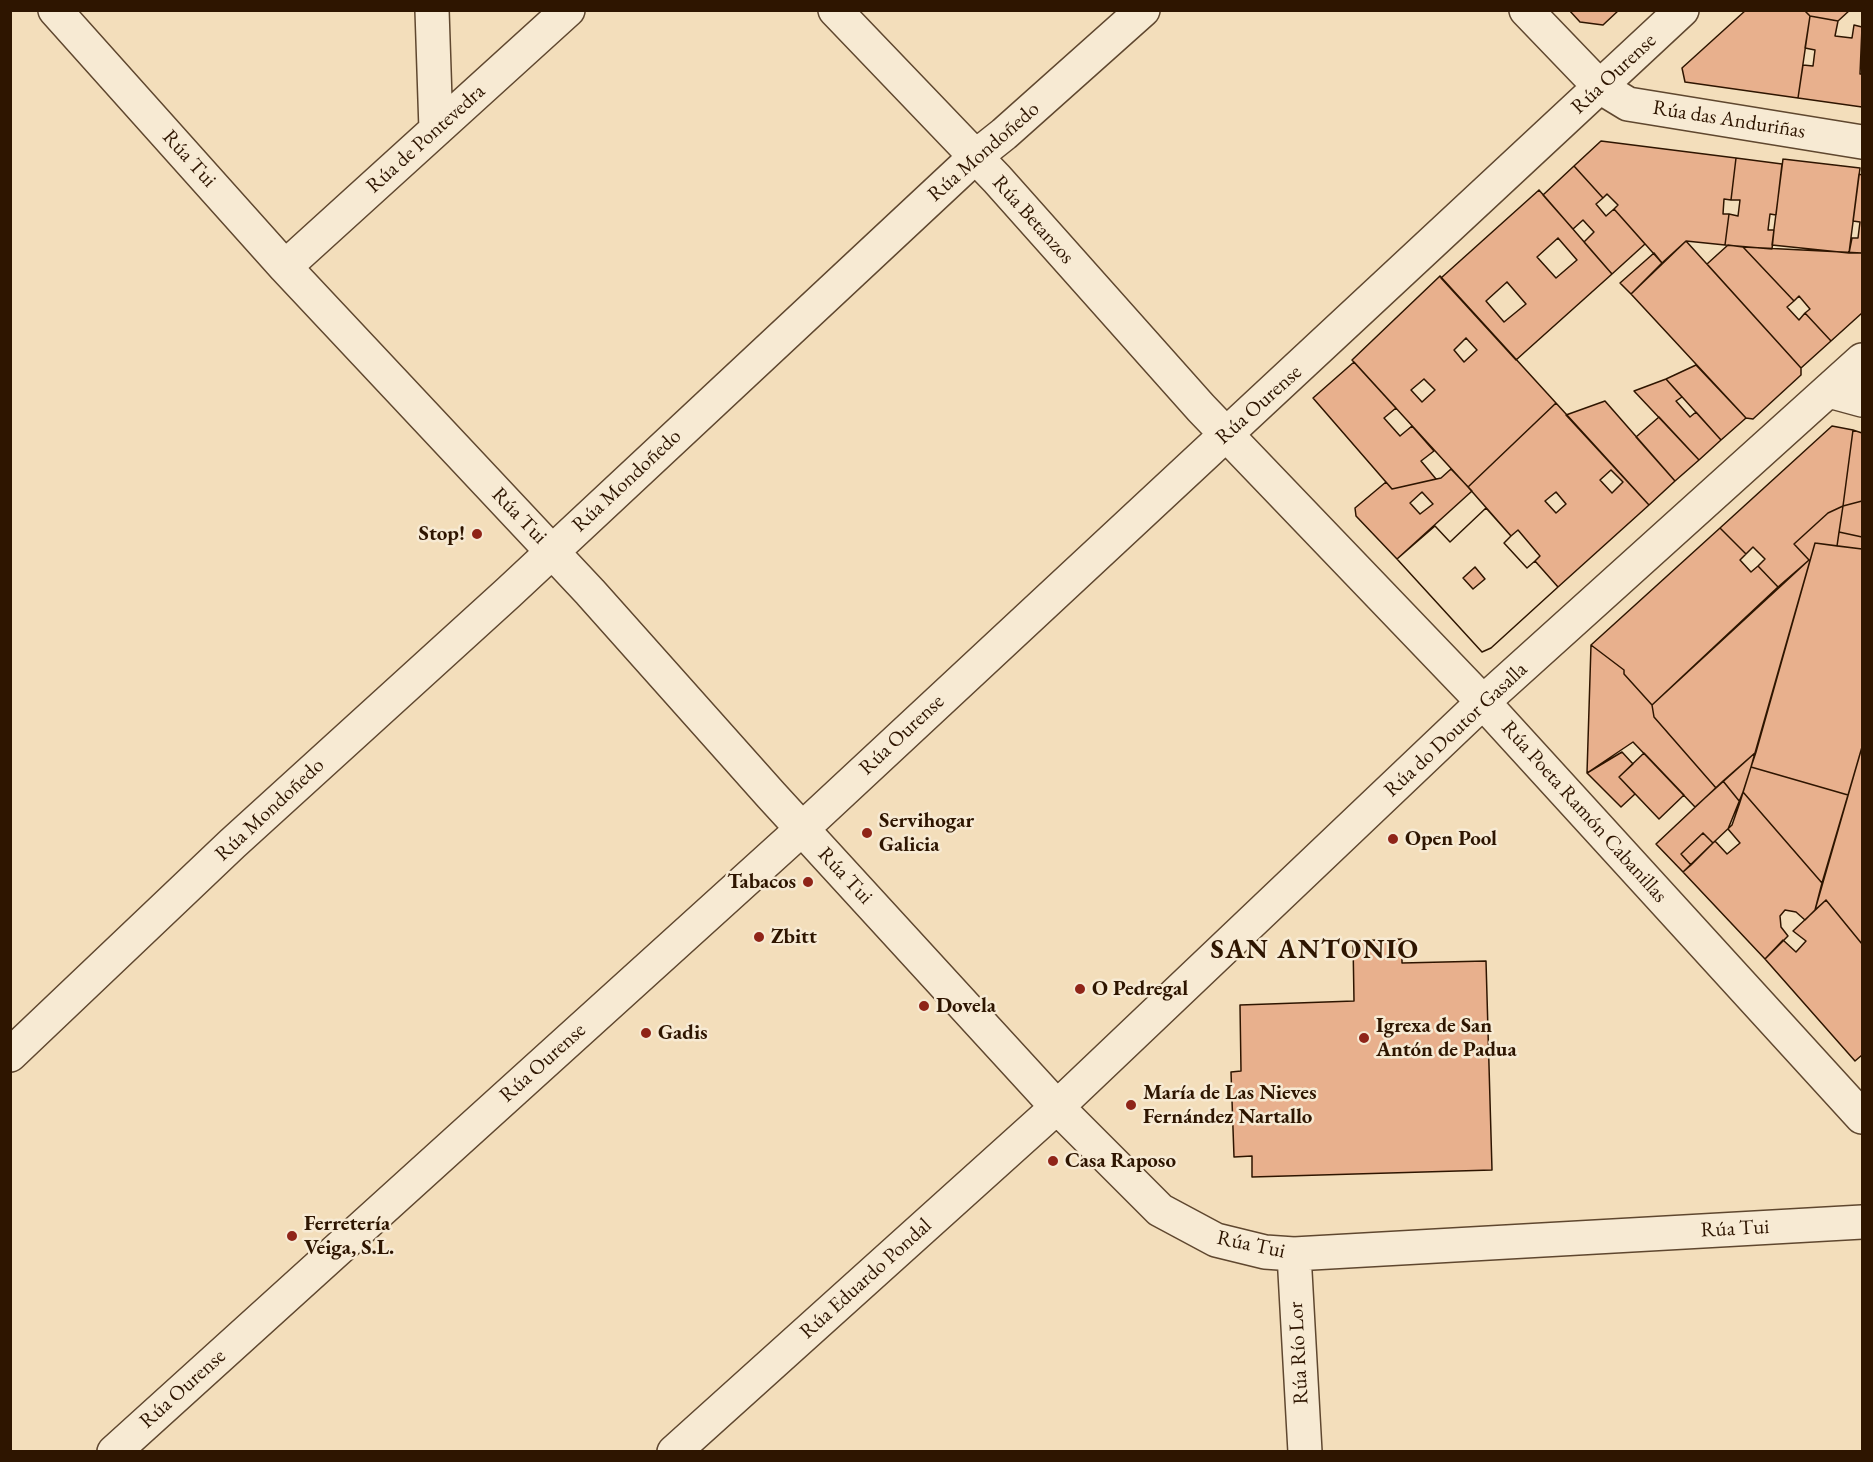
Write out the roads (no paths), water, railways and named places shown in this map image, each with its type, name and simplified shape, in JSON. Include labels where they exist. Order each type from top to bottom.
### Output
[{"type":"street","name":"Rúa Tui","points":[[55,10],[285,267],[552,551],[802,829],[1057,1107],[1160,1210],[1216,1240],[1265,1252],[1294,1254],[1863,1222]]},
{"type":"street","points":[[432,10],[436,130]]},
{"type":"street","name":"Rúa de Pontevedra","points":[[285,267],[568,10]]},
{"type":"street","name":"Rúa Betanzos","points":[[835,10],[975,157],[1227,433]]},
{"type":"street","name":"Rúa Mondoñedo","points":[[10,1055],[48,1022],[232,844],[552,551],[975,157],[1004,135],[1143,10]]},
{"type":"street","name":"Rúa das Anduriñas","points":[[1526,10],[1600,87],[1628,104],[1863,142]]},
{"type":"street","name":"Rúa Ourense","points":[[114,1452],[802,829],[1227,433],[1257,409],[1683,10]]},
{"type":"street","name":"Rúa do Doutor Gasalla","points":[[1057,1107],[1483,702],[1863,360]]},
{"type":"street","points":[[1829,391],[1863,400]]},
{"type":"street","name":"Rúa Poeta Ramón Cabanillas","points":[[1227,433],[1483,702],[1863,1117]]},
{"type":"street","name":"Rúa Eduardo Pondal","points":[[674,1452],[1057,1107]]},
{"type":"street","name":"Rúa Río Lor","points":[[1294,1254],[1305,1452]]},
{"type":"place","name":"Stop!","points":[[477,534]]},
{"type":"place","name":"Servihogar Galicia","points":[[867,833]]},
{"type":"place","name":"Open Pool","points":[[1393,839]]},
{"type":"place","name":"Tabacos","points":[[808,882]]},
{"type":"place","name":"Zbitt","points":[[759,937]]},
{"type":"place","name":"O Pedregal","points":[[1080,989]]},
{"type":"place","name":"Dovela","points":[[924,1006]]},
{"type":"place","name":"Gadis","points":[[646,1033]]},
{"type":"place","name":"Igrexa de San Antón de Padua","points":[[1364,1038]]},
{"type":"place","name":"María de Las Nieves Fernández Nartallo","points":[[1131,1105]]},
{"type":"place","name":"Casa Raposo","points":[[1053,1161]]},
{"type":"place","name":"Ferretería Veiga, S.L.","points":[[292,1236]]},
{"type":"district","name":"SAN ANTONIO","points":[[1315,951]]}]
